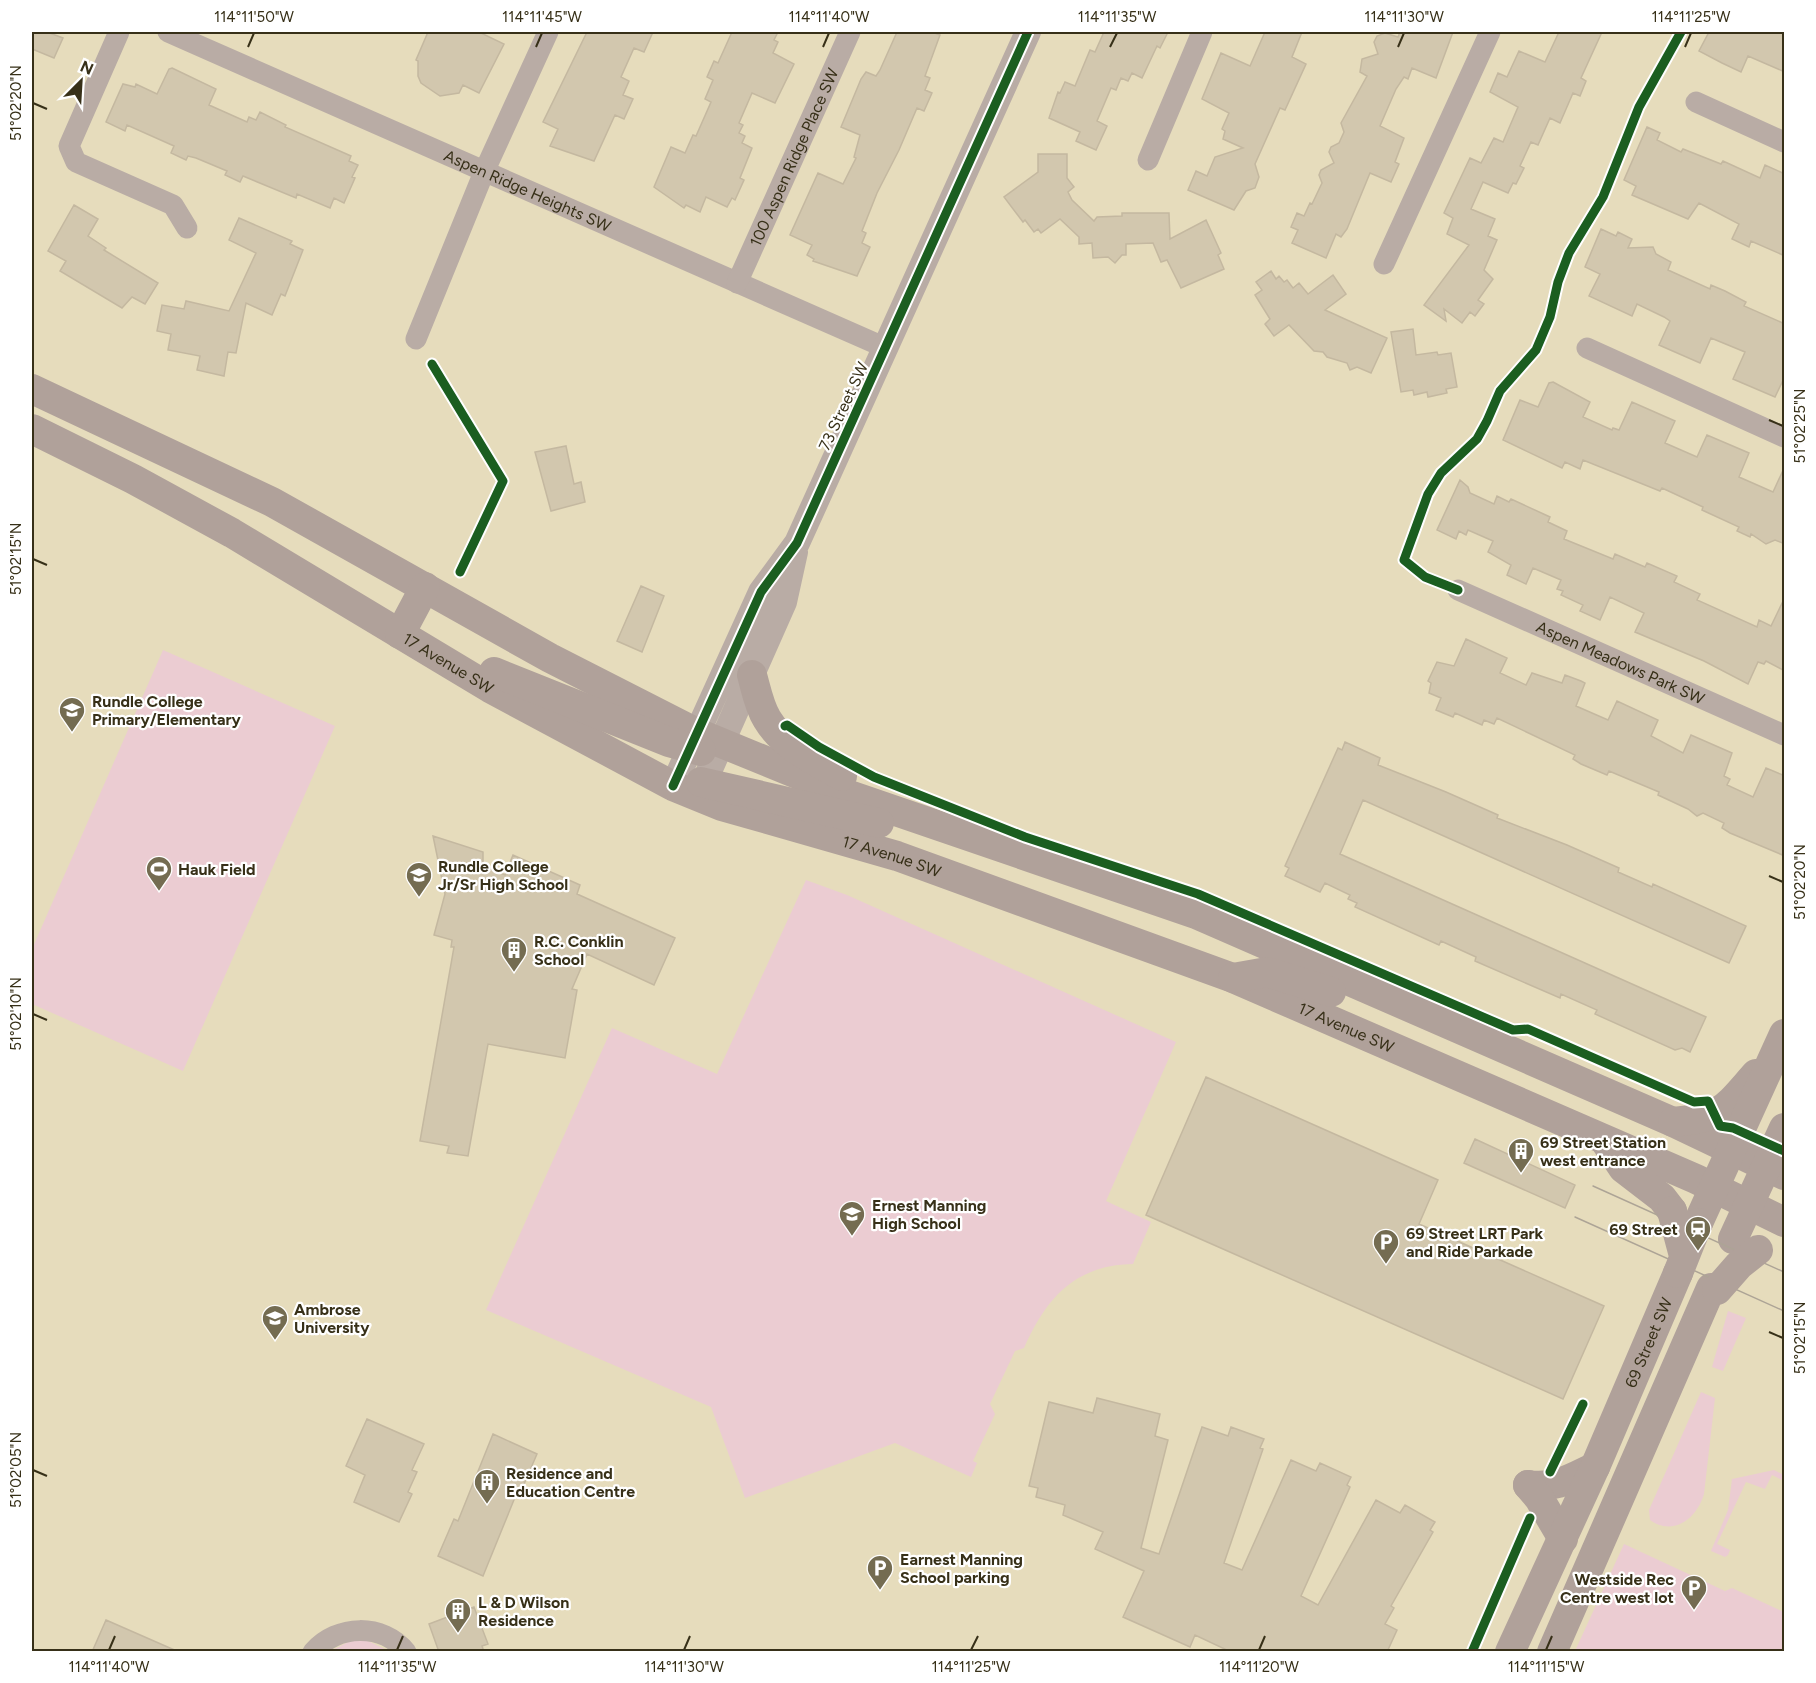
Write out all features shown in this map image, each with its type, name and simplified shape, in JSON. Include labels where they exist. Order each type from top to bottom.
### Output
[{"type":"main road","points":[[32,389],[175,454],[281,506],[702,742]]},
{"type":"main road","name":"17 Avenue SW","points":[[32,429],[232,533],[557,725],[692,788],[796,829],[897,856],[1233,978],[1603,1139],[1785,1222]]},
{"type":"main road","points":[[158,493],[175,454]]},
{"type":"main road","points":[[425,587],[400,634],[999,849],[1196,914],[1673,1122],[1776,1170]]},
{"type":"main road","points":[[752,675],[766,718],[803,754],[927,822]]},
{"type":"main road","points":[[692,788],[999,849]]},
{"type":"main road","points":[[1233,978],[1267,972],[1285,976],[1539,1064]]},
{"type":"main road","points":[[1673,1122],[1705,1118],[1727,1107],[1779,1046]]},
{"type":"main road","name":"69 Street SW","points":[[1510,1652],[1595,1467],[1681,1264],[1685,1217],[1713,1188],[1779,1046]]},
{"type":"main road","points":[[1758,1242],[1750,1205],[1776,1170],[1785,1128]]},
{"type":"main road","points":[[1603,1139],[1623,1168],[1685,1217]]},
{"type":"main road","name":"69 Street SW","points":[[1552,1652],[1711,1294],[1758,1242]]},
{"type":"main road","points":[[1563,1539],[1539,1498],[1528,1485],[1544,1487],[1558,1485],[1595,1467]]},
{"type":"street","points":[[119,32],[69,146],[76,162],[173,205],[187,228]]},
{"type":"street","name":"Aspen Ridge Heights SW","points":[[168,32],[886,348]]},
{"type":"street","points":[[416,339],[484,172],[548,32]]},
{"type":"street","name":"100 Aspen Ridge Place SW","points":[[736,283],[850,32]]},
{"type":"street","name":"73 Street SW","points":[[692,788],[702,742],[761,592],[797,543],[1028,32]]},
{"type":"street","points":[[1148,160],[1202,32]]},
{"type":"street","points":[[1384,264],[1490,32]]},
{"type":"street","points":[[1696,102],[1785,141]]},
{"type":"street","points":[[1587,348],[1785,437]]},
{"type":"street","name":"73 Street SW","points":[[702,742],[752,675],[784,602],[797,543]]},
{"type":"street","name":"Aspen Meadows Park SW","points":[[1458,590],[1785,735]]},
{"type":"street","points":[[313,1652],[332,1637],[365,1630],[386,1635],[406,1652]]},
{"type":"shaded area","name":"Hauk Field","points":[[163,650],[335,726],[183,1071],[32,1004],[32,949]]},
{"type":"shaded area","points":[[806,880],[847,895],[1176,1042],[1106,1201],[1151,1222],[1133,1264],[1113,1266],[1079,1278],[1065,1288],[1042,1314],[1024,1348],[1015,1351],[990,1404],[995,1414],[973,1461],[977,1463],[971,1477],[895,1443],[745,1498],[711,1407],[486,1310],[612,1028],[717,1074]]},
{"type":"shaded area","points":[[1728,1311],[1746,1318],[1723,1371],[1712,1367]]},
{"type":"shaded area","points":[[1701,1392],[1715,1398],[1704,1494],[1696,1511],[1683,1522],[1676,1526],[1659,1525],[1650,1520],[1649,1510]]},
{"type":"shaded area","points":[[1774,1470],[1784,1475],[1784,1481],[1772,1475],[1765,1489],[1746,1482],[1717,1544],[1730,1550],[1728,1555],[1725,1557],[1711,1551],[1728,1510],[1732,1479]]},
{"type":"shaded area","points":[[1624,1544],[1725,1591],[1732,1588],[1784,1612],[1784,1651],[1575,1651]]},
{"type":"shaded area","points":[[350,1641],[368,1641],[389,1651],[329,1652]]},
{"type":"building","points":[[32,32],[47,32],[63,38],[54,58],[32,49]]},
{"type":"building","points":[[428,32],[479,32],[504,44],[479,93],[463,85],[459,93],[440,96],[421,83],[416,60]]},
{"type":"building","points":[[587,32],[653,32],[644,52],[634,48],[621,77],[629,81],[623,95],[633,99],[624,119],[615,115],[594,161],[550,146],[558,129],[543,122]]},
{"type":"building","points":[[732,32],[778,32],[774,40],[778,42],[773,53],[794,64],[775,103],[752,93],[739,123],[743,125],[739,133],[745,136],[742,143],[752,148],[740,178],[744,180],[735,200],[732,198],[727,207],[706,197],[700,212],[686,205],[684,208],[654,187],[671,147],[685,153],[693,135],[696,136],[711,102],[705,99],[713,80],[707,77],[714,61],[718,63]]},
{"type":"building","points":[[897,32],[932,32],[940,35],[925,76],[930,78],[925,90],[932,93],[924,111],[917,108],[877,193],[862,231],[866,233],[862,243],[870,247],[857,276],[813,261],[814,259],[807,255],[812,245],[790,235],[818,173],[843,184],[856,158],[854,157],[860,135],[841,127],[861,79],[866,72],[876,76]]},
{"type":"building","points":[[1104,32],[1168,32],[1160,48],[1157,46],[1142,78],[1132,73],[1128,81],[1121,78],[1116,90],[1111,88],[1097,121],[1107,126],[1096,150],[1076,141],[1080,132],[1049,118],[1058,92],[1060,93],[1065,82],[1075,86],[1090,50],[1095,52]]},
{"type":"building","points":[[1265,32],[1302,32],[1292,57],[1306,64],[1285,110],[1280,108],[1255,164],[1259,177],[1255,188],[1246,191],[1234,210],[1188,190],[1196,171],[1207,176],[1215,157],[1243,148],[1223,139],[1225,131],[1222,129],[1229,113],[1202,99],[1221,53],[1250,66]]},
{"type":"building","points":[[1400,32],[1453,32],[1436,78],[1412,68],[1408,79],[1404,77],[1396,89],[1380,126],[1404,138],[1395,162],[1399,164],[1391,182],[1370,173],[1347,229],[1341,237],[1336,234],[1326,258],[1292,243],[1298,230],[1291,227],[1297,213],[1304,216],[1310,203],[1312,204],[1322,183],[1319,175],[1321,170],[1334,163],[1329,152],[1331,147],[1339,143],[1344,132],[1341,123],[1367,76],[1360,72],[1362,59],[1378,54],[1374,42],[1377,36],[1385,33],[1398,37]]},
{"type":"building","points":[[1559,32],[1602,32],[1581,78],[1586,81],[1580,96],[1573,93],[1560,123],[1550,118],[1538,145],[1531,142],[1520,166],[1524,168],[1516,184],[1513,183],[1508,193],[1483,182],[1471,209],[1495,219],[1488,236],[1497,240],[1484,270],[1493,279],[1478,300],[1484,304],[1475,316],[1470,312],[1462,323],[1444,309],[1446,321],[1424,305],[1469,245],[1447,234],[1453,218],[1444,213],[1470,158],[1481,163],[1494,138],[1503,142],[1518,107],[1490,92],[1498,73],[1507,77],[1519,51],[1545,62]]},
{"type":"building","points":[[1709,32],[1785,32],[1785,72],[1748,56],[1741,72],[1699,51]]},
{"type":"building","points":[[172,68],[216,89],[209,105],[247,122],[249,117],[256,120],[260,112],[286,125],[285,127],[351,156],[349,161],[358,165],[344,203],[334,198],[330,208],[297,194],[296,198],[243,176],[240,182],[225,175],[227,171],[196,158],[188,156],[186,160],[171,153],[174,146],[127,125],[125,131],[106,122],[123,84],[135,87],[136,84],[157,94],[169,69]]},
{"type":"building","points":[[1647,127],[1660,133],[1657,140],[1681,152],[1683,149],[1721,164],[1723,161],[1760,178],[1765,165],[1785,174],[1785,256],[1751,241],[1749,247],[1732,239],[1739,224],[1699,203],[1688,219],[1632,195],[1636,186],[1624,180]]},
{"type":"building","points":[[1038,154],[1067,154],[1067,178],[1074,187],[1068,192],[1072,200],[1094,221],[1097,217],[1122,216],[1122,213],[1169,213],[1170,239],[1206,220],[1221,253],[1218,255],[1224,269],[1181,288],[1167,260],[1161,262],[1153,243],[1126,244],[1126,255],[1122,255],[1115,263],[1108,257],[1093,258],[1092,243],[1079,244],[1079,237],[1060,219],[1041,233],[1038,229],[1034,232],[1025,220],[1023,222],[1004,197],[1038,172]]},
{"type":"building","points":[[74,205],[98,219],[88,236],[106,248],[104,250],[158,283],[145,304],[132,297],[122,308],[60,271],[66,261],[48,251]]},
{"type":"building","points":[[239,218],[292,241],[290,244],[303,250],[285,296],[281,294],[272,315],[246,303],[236,353],[228,352],[224,376],[197,370],[200,356],[168,350],[171,334],[157,331],[162,305],[184,309],[186,301],[229,311],[256,253],[229,240]]},
{"type":"building","points":[[1601,229],[1616,236],[1618,232],[1632,239],[1628,248],[1653,247],[1656,254],[1671,262],[1668,270],[1710,289],[1711,285],[1725,291],[1746,302],[1744,306],[1785,324],[1785,376],[1775,397],[1733,379],[1745,352],[1711,338],[1700,363],[1659,345],[1670,321],[1664,317],[1637,304],[1632,316],[1589,296],[1600,274],[1585,267]]},
{"type":"building","points":[[1271,271],[1276,279],[1279,276],[1284,282],[1287,280],[1293,288],[1299,283],[1308,294],[1333,275],[1346,294],[1325,310],[1387,338],[1371,373],[1357,367],[1350,370],[1347,363],[1327,357],[1323,352],[1314,351],[1289,325],[1274,336],[1265,324],[1270,319],[1255,295],[1262,290],[1256,282]]},
{"type":"building","points":[[1413,329],[1416,355],[1451,353],[1457,387],[1446,389],[1447,393],[1428,397],[1427,392],[1414,395],[1413,390],[1401,392],[1391,332]]},
{"type":"building","points":[[1553,382],[1590,402],[1583,417],[1612,430],[1613,428],[1619,430],[1632,402],[1675,421],[1665,443],[1697,457],[1707,435],[1749,453],[1739,477],[1773,492],[1785,466],[1785,544],[1775,540],[1766,544],[1751,534],[1750,537],[1737,531],[1739,527],[1662,488],[1660,491],[1583,460],[1580,469],[1565,462],[1562,468],[1503,440],[1520,400],[1538,407],[1549,383]]},
{"type":"building","points":[[566,446],[574,484],[581,482],[585,502],[551,511],[535,452]]},
{"type":"building","points":[[1460,480],[1468,487],[1470,493],[1494,504],[1497,496],[1509,502],[1511,499],[1550,517],[1548,522],[1567,531],[1564,539],[1613,559],[1615,554],[1645,567],[1647,563],[1677,576],[1674,582],[1700,594],[1697,600],[1757,627],[1759,620],[1771,626],[1785,597],[1785,671],[1766,661],[1764,664],[1758,662],[1748,684],[1704,661],[1635,632],[1644,613],[1610,597],[1600,620],[1580,611],[1583,605],[1561,595],[1563,591],[1557,589],[1561,580],[1533,568],[1526,584],[1507,575],[1511,565],[1488,552],[1493,541],[1468,530],[1466,535],[1459,531],[1456,539],[1437,530]]},
{"type":"building","points":[[641,586],[664,596],[642,652],[617,641]]},
{"type":"building","points":[[1466,639],[1507,658],[1500,673],[1526,685],[1532,673],[1562,683],[1565,675],[1585,683],[1576,706],[1608,720],[1617,701],[1658,720],[1651,736],[1683,753],[1691,735],[1732,753],[1724,776],[1730,779],[1727,785],[1753,797],[1766,768],[1785,776],[1785,856],[1730,833],[1722,828],[1724,823],[1703,813],[1697,816],[1688,809],[1658,795],[1659,792],[1609,771],[1607,775],[1581,764],[1573,759],[1575,755],[1497,718],[1494,724],[1484,720],[1482,725],[1455,713],[1453,717],[1436,710],[1441,698],[1429,693],[1431,683],[1428,681],[1437,662],[1454,666]]},
{"type":"building","points":[[1345,742],[1380,758],[1378,765],[1446,792],[1498,815],[1497,818],[1567,845],[1619,868],[1618,872],[1652,887],[1653,884],[1746,926],[1729,963],[1363,800],[1340,854],[1706,1017],[1690,1052],[1682,1048],[1675,1050],[1595,1014],[1597,1010],[1561,994],[1560,998],[1475,961],[1476,957],[1441,941],[1439,945],[1355,907],[1357,903],[1348,899],[1350,895],[1325,883],[1320,892],[1285,876],[1289,868],[1285,866],[1338,748],[1342,750]]},
{"type":"building","name":"R.C. Conklin School","points":[[433,836],[483,852],[483,865],[505,875],[513,855],[580,885],[577,894],[675,938],[654,985],[587,954],[572,989],[577,990],[565,1058],[488,1044],[468,1156],[447,1153],[449,1146],[420,1141],[454,947],[451,947],[452,940],[434,935],[445,894]]},
{"type":"building","name":"69 Street LRT Park and Ride Parkade","points":[[1206,1077],[1438,1180],[1419,1224],[1604,1306],[1563,1399],[1146,1215]]},
{"type":"building","name":"69 Street Station west entrance","points":[[1475,1139],[1575,1185],[1565,1208],[1464,1163]]},
{"type":"building","points":[[1097,1398],[1160,1414],[1155,1436],[1168,1440],[1141,1548],[1159,1554],[1202,1427],[1228,1436],[1231,1427],[1264,1439],[1260,1448],[1263,1449],[1224,1563],[1242,1570],[1291,1460],[1316,1471],[1320,1463],[1351,1477],[1347,1485],[1350,1487],[1301,1596],[1318,1605],[1376,1500],[1400,1513],[1405,1505],[1435,1522],[1430,1530],[1433,1532],[1391,1606],[1394,1608],[1385,1624],[1397,1630],[1387,1652],[1231,1652],[1195,1635],[1190,1647],[1123,1617],[1144,1571],[1095,1549],[1103,1532],[1063,1515],[1065,1505],[1036,1497],[1038,1488],[1029,1486],[1049,1402],[1093,1413]]},
{"type":"building","points":[[367,1419],[424,1444],[412,1470],[417,1472],[408,1492],[412,1494],[399,1522],[354,1502],[365,1475],[346,1466]]},
{"type":"building","name":"Residence and Education Centre","points":[[493,1434],[537,1454],[521,1491],[518,1490],[483,1576],[438,1556],[454,1519],[458,1521]]},
{"type":"building","name":"L & D Wilson Residence","points":[[474,1607],[488,1644],[482,1646],[484,1652],[439,1652],[429,1624]]},
{"type":"building","points":[[106,1620],[179,1652],[92,1652]]},
{"type":"tram line","points":[[1593,1186],[1784,1272]]},
{"type":"tram line","points":[[1575,1217],[1784,1311]]},
{"type":"cycle path","points":[[673,786],[761,592],[797,543],[1028,32]]},
{"type":"cycle path","points":[[1458,590],[1425,577],[1404,560],[1428,494],[1441,473],[1477,439],[1500,391],[1536,350],[1550,317],[1558,282],[1569,253],[1603,197],[1639,107],[1681,32]]},
{"type":"cycle path","points":[[432,364],[503,481],[460,572]]},
{"type":"cycle path","points":[[785,726],[787,725],[819,747],[874,777],[1025,837],[1198,894],[1513,1030],[1528,1029],[1694,1102],[1708,1101],[1720,1126],[1733,1128],[1784,1151]]},
{"type":"cycle path","points":[[1550,1472],[1583,1404]]},
{"type":"cycle path","points":[[1472,1652],[1530,1518]]},
{"type":"place","name":"Rundle College Primary/Elementary","points":[[72,733]]},
{"type":"place","name":"Hauk Field","points":[[159,892]]},
{"type":"place","name":"Rundle College Jr/Sr High School","points":[[419,898]]},
{"type":"place","name":"R.C. Conklin School","points":[[514,973]]},
{"type":"place","name":"69 Street Station west entrance","points":[[1521,1174]]},
{"type":"place","name":"Ernest Manning High School","points":[[852,1237]]},
{"type":"place","name":"69 Street","points":[[1698,1252]]},
{"type":"place","name":"69 Street LRT Park and Ride Parkade","points":[[1386,1265]]},
{"type":"place","name":"Ambrose University","points":[[275,1341]]},
{"type":"place","name":"Residence and Education Centre","points":[[487,1505]]},
{"type":"place","name":"Earnest Manning School parking","points":[[880,1591]]},
{"type":"place","name":"Westside Rec Centre west lot","points":[[1694,1611]]},
{"type":"place","name":"L & D Wilson Residence","points":[[458,1634]]}]
